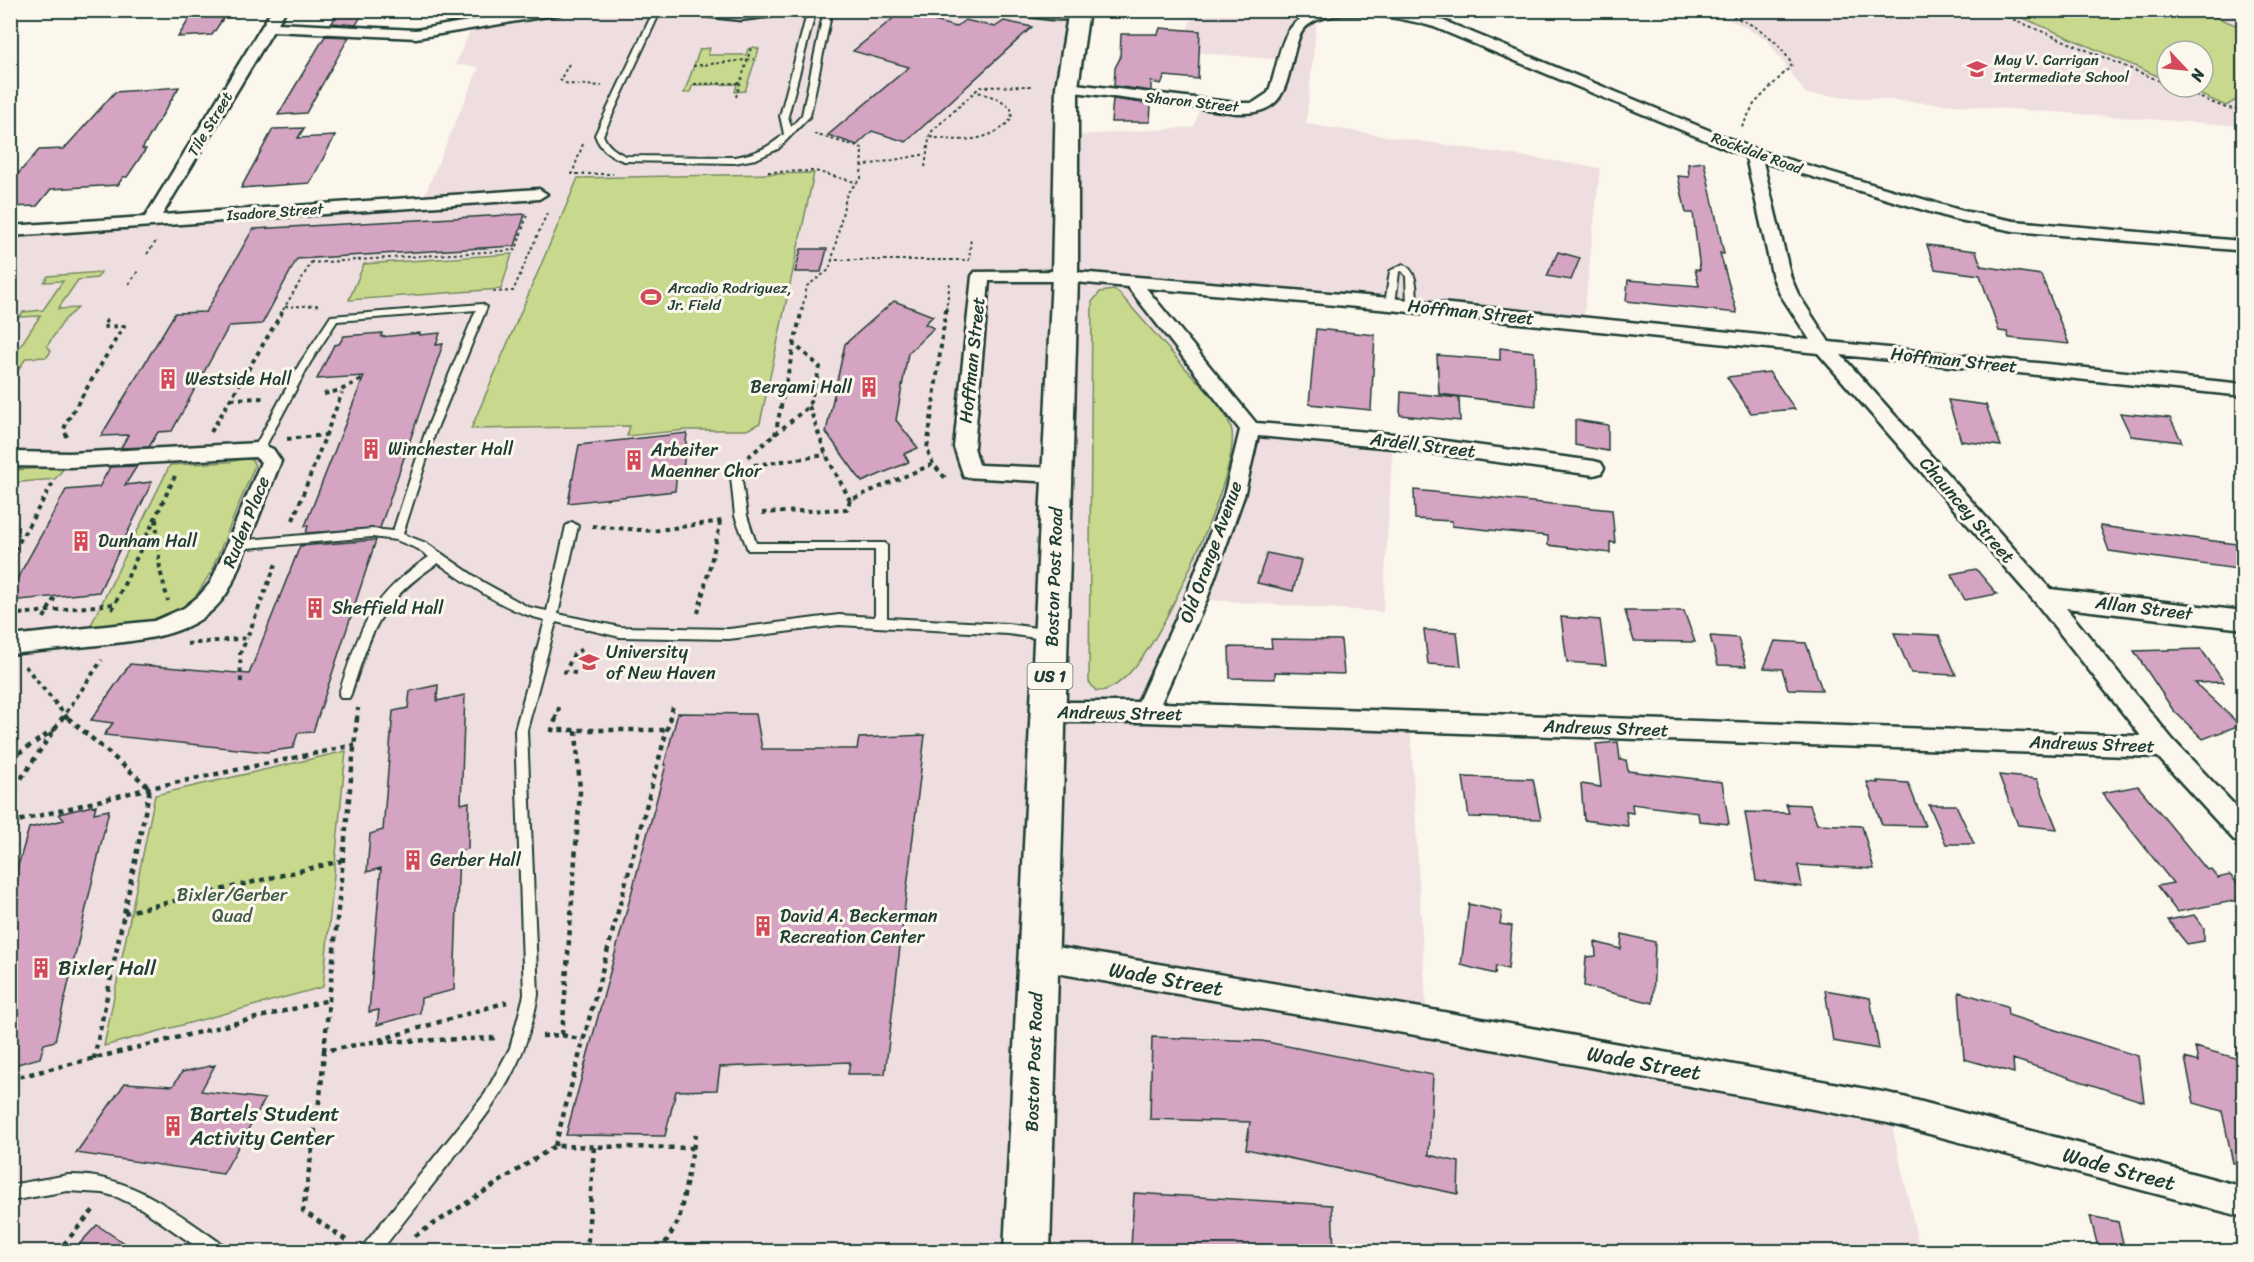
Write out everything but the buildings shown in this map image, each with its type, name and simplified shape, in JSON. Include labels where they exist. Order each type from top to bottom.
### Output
[{"type":"main road","name":"Boston Post Road","points":[[1027,1251],[1065,276],[1067,87],[1079,12]]},
{"type":"street","name":"Tile Street","points":[[151,220],[279,10]]},
{"type":"street","points":[[455,28],[467,10]]},
{"type":"street","points":[[269,27],[395,34],[455,28],[560,10]]},
{"type":"street","points":[[686,10],[740,16],[789,10]]},
{"type":"street","points":[[1019,10],[1047,15],[1079,12]]},
{"type":"street","name":"Rockdale Road","points":[[1299,26],[1310,18],[1337,12],[1382,11],[1411,15],[1440,24],[1753,154],[1960,215],[2014,226],[2235,245]]},
{"type":"street","name":"Sharon Street","points":[[1067,87],[1237,108],[1257,107],[1275,95],[1299,26]]},
{"type":"street","name":"Chauncey Street","points":[[1753,154],[1782,278],[1789,294],[1823,347],[2044,597],[2164,747],[2244,833]]},
{"type":"street","name":"Isadore Street","points":[[10,231],[539,194]]},
{"type":"street","name":"Hoffman Street","points":[[1058,475],[970,472],[964,447],[981,276],[1065,276],[1390,304],[2244,390]]},
{"type":"street","points":[[1134,283],[1250,429]]},
{"type":"street","name":"Ardell Street","points":[[1250,429],[1393,441],[1594,468]]},
{"type":"street","name":"Old Orange Avenue","points":[[1145,712],[1200,589],[1234,496],[1250,429]]},
{"type":"street","name":"Ruden Place","points":[[10,459],[70,460],[258,450],[267,454],[271,461],[220,586],[209,602],[195,614],[175,624],[154,630],[20,644]]},
{"type":"street","name":"Allan Street","points":[[2044,597],[2244,620]]},
{"type":"street","name":"Andrews Street","points":[[1048,712],[1145,712],[2164,747]]},
{"type":"street","name":"Wade Street","points":[[1039,957],[1427,1023],[1888,1108],[2244,1202]]},
{"type":"lane","points":[[658,10],[599,135],[604,145],[612,152],[633,159],[734,160],[764,153],[783,141],[806,116],[828,10]]},
{"type":"lane","points":[[788,134],[784,116],[812,10]]},
{"type":"lane","points":[[1390,304],[1395,271],[1403,267],[1411,276],[1412,306]]},
{"type":"lane","points":[[258,450],[305,363],[334,318],[482,307],[430,433],[398,536]]},
{"type":"lane","points":[[735,467],[741,516],[752,547],[881,546],[881,621]]},
{"type":"lane","points":[[369,1251],[490,1099],[506,1075],[523,1037],[531,995],[521,730],[551,618],[572,526]]},
{"type":"lane","points":[[236,545],[372,533],[398,536],[422,546],[478,585],[525,611],[620,632],[729,634],[839,620],[1008,629],[1052,635]]},
{"type":"lane","points":[[345,694],[369,624],[382,602],[402,582],[438,557]]},
{"type":"lane","points":[[10,1192],[87,1183],[114,1187],[140,1200],[219,1251]]},
{"type":"path","points":[[1716,10],[1767,33],[1785,50],[1792,65],[1754,104],[1730,145]]},
{"type":"path","points":[[1991,10],[2155,79]]},
{"type":"path","points":[[2221,10],[2244,19]]},
{"type":"path","points":[[736,97],[751,48]]},
{"type":"path","points":[[693,66],[754,59]]},
{"type":"path","points":[[694,84],[740,83]]},
{"type":"path","points":[[925,167],[930,133],[980,87],[1031,86]]},
{"type":"path","points":[[930,136],[959,142],[979,140],[1007,128],[1012,120],[1012,111],[1008,106],[992,95],[975,91]]},
{"type":"path","points":[[2203,99],[2226,108],[2244,110]]},
{"type":"path","points":[[774,435],[807,286],[829,270],[847,193],[861,178],[862,148],[813,134]]},
{"type":"path","points":[[861,166],[927,154]]},
{"type":"path","points":[[538,213],[548,212]]},
{"type":"path","points":[[310,263],[516,250],[528,213]]},
{"type":"path","points":[[832,260],[969,260],[971,238]]},
{"type":"path","points":[[210,434],[314,258]]},
{"type":"path","points":[[129,284],[138,270]]},
{"type":"path","points":[[70,442],[64,430],[66,423],[124,326],[103,327],[108,319]]},
{"type":"path","points":[[758,513],[847,509],[850,500],[825,455],[809,406],[820,367],[794,344]]},
{"type":"path","points":[[324,394],[342,393],[353,383],[362,379]]},
{"type":"path","points":[[231,399],[275,397]]},
{"type":"path","points":[[735,467],[809,406]]},
{"type":"path","points":[[281,439],[326,435]]},
{"type":"path","points":[[735,467],[825,455]]},
{"type":"path","points":[[850,500],[933,464]]},
{"type":"path","points":[[10,615],[115,604],[176,475]]},
{"type":"path","points":[[10,558],[55,479]]},
{"type":"path","points":[[155,517],[160,570],[175,624],[189,644]]},
{"type":"path","points":[[572,526],[652,531],[725,520]]},
{"type":"path","points":[[696,622],[720,526],[718,521]]},
{"type":"path","points":[[55,597],[48,611],[20,644],[21,661],[65,716],[150,788]]},
{"type":"path","points":[[10,795],[107,652],[100,636]]},
{"type":"path","points":[[241,682],[240,654],[247,638]]},
{"type":"path","points":[[576,673],[568,675],[565,672],[569,656],[584,648]]},
{"type":"path","points":[[345,694],[359,702],[341,861],[321,1088],[303,1211],[346,1240]]},
{"type":"path","points":[[555,1146],[674,703]]},
{"type":"path","points":[[560,705],[552,730],[667,730]]},
{"type":"path","points":[[546,721],[556,721]]},
{"type":"path","points":[[10,759],[58,727]]},
{"type":"path","points":[[562,1035],[580,792],[576,730]]},
{"type":"path","points":[[10,823],[150,788],[355,745]]},
{"type":"path","points":[[94,1059],[150,788]]},
{"type":"path","points":[[124,913],[341,861]]},
{"type":"path","points":[[324,1051],[372,1042],[531,995]]},
{"type":"path","points":[[10,1079],[329,1000]]},
{"type":"path","points":[[372,1042],[562,1035],[582,1040]]},
{"type":"path","points":[[660,1251],[679,1220],[696,1134]]},
{"type":"path","points":[[410,1242],[417,1233],[555,1146],[693,1148]]},
{"type":"path","points":[[587,1251],[594,1146]]},
{"type":"path","points":[[57,1251],[114,1187]]},
{"type":"shaded area","name":"University of New Haven","points":[[560,10],[1019,10],[1079,13],[1067,136],[1194,127],[1201,104],[1262,105],[1286,60],[1180,51],[1194,11],[1222,11],[1317,19],[1306,124],[1600,168],[1583,323],[1135,283],[1250,429],[1393,441],[1383,612],[1196,599],[1145,712],[1410,721],[1427,1023],[1888,1108],[1920,1251],[11,1252],[11,231],[422,201],[479,67],[455,65],[473,25]]},
{"type":"shaded area","name":"May V. Carrigan Intermediate School","points":[[1705,11],[2243,11],[2243,126],[1806,94],[1767,40],[1739,24]]},
{"type":"green space","points":[[2007,11],[2201,11],[2243,28],[2243,96],[2226,106],[2210,99],[2215,99],[2215,39],[2155,39],[2155,75]]},
{"type":"green space","points":[[754,47],[759,49],[745,91],[735,92],[737,84],[693,85],[690,92],[684,93],[700,49],[710,48],[708,55],[746,55],[748,49]]},
{"type":"green space","name":"Arcadio Rodriguez, Jr. Field","points":[[814,173],[760,423],[747,430],[686,430],[627,436],[630,426],[471,429],[578,178]]},
{"type":"green space","points":[[512,254],[501,289],[349,300],[364,264]]},
{"type":"green space","points":[[101,272],[97,278],[78,280],[58,309],[78,308],[65,319],[47,346],[51,351],[47,357],[26,358],[11,382],[11,360],[40,316],[19,317],[23,312],[43,310],[63,281],[44,282],[48,276]]},
{"type":"green space","points":[[1113,290],[1118,292],[1218,404],[1231,427],[1232,445],[1226,472],[1203,538],[1160,629],[1127,676],[1112,687],[1096,691],[1089,682],[1092,302],[1100,292]]},
{"type":"green space","points":[[246,458],[252,460],[255,465],[211,572],[193,601],[183,609],[162,619],[91,625],[170,465],[229,462]]},
{"type":"green space","points":[[65,467],[55,479],[11,483],[11,470]]},
{"type":"green space","name":"Bixler/Gerber Quad","points":[[346,751],[323,987],[104,1046],[155,795]]},
{"type":"place","name":"May V. Carrigan Intermediate School","points":[[1977,69]]},
{"type":"place","name":"Arcadio Rodriguez, Jr. Field","points":[[651,297]]},
{"type":"place","name":"Westside Hall","points":[[168,379]]},
{"type":"place","name":"Bergami Hall","points":[[869,387]]},
{"type":"place","name":"Winchester Hall","points":[[371,449]]},
{"type":"place","name":"Arbeiter Maenner Chor","points":[[634,460]]},
{"type":"place","name":"Dunham Hall","points":[[81,541]]},
{"type":"place","name":"Sheffield Hall","points":[[315,608]]},
{"type":"place","name":"University of New Haven","points":[[589,662]]},
{"type":"place","name":"Gerber Hall","points":[[413,860]]},
{"type":"place","name":"David A. Beckerman Recreation Center","points":[[763,926]]},
{"type":"place","name":"Bixler Hall","points":[[41,968]]},
{"type":"place","name":"Bartels Student Activity Center","points":[[173,1126]]}]
